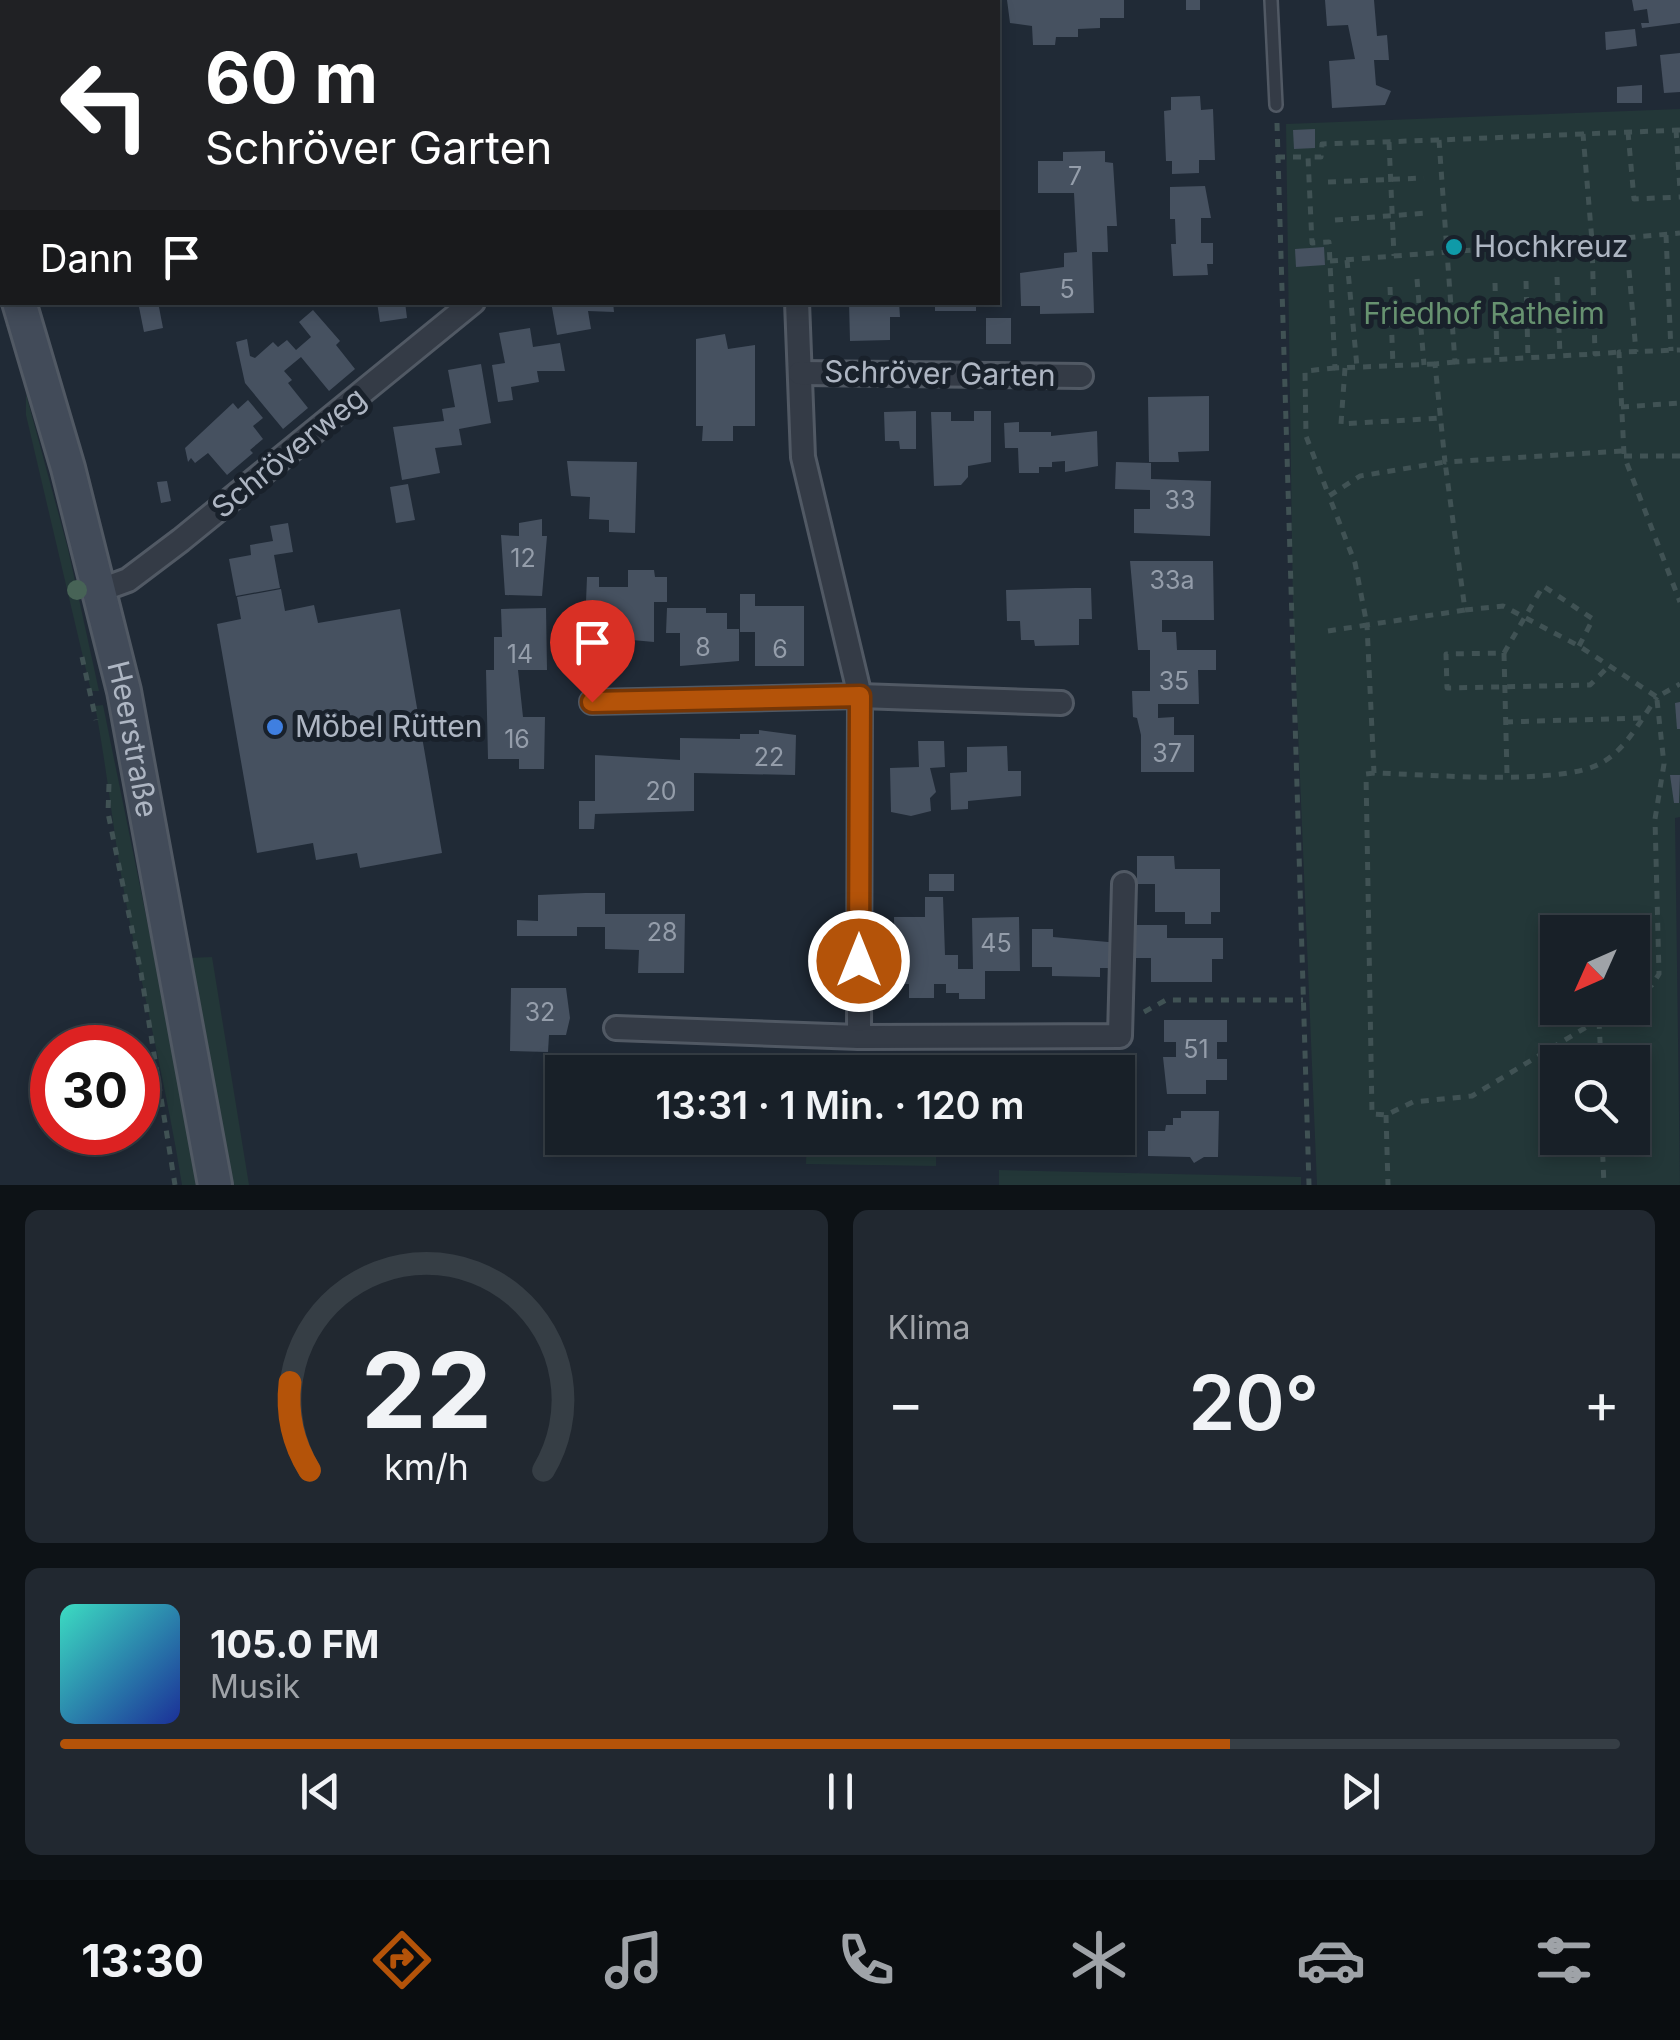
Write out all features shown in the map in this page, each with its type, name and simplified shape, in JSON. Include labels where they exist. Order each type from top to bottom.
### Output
[{"type":"main road","name":"Heerstraße","points":[[20,305],[59,434],[124,691],[215,1185]]},
{"type":"street","name":"Schröverweg","points":[[98,591],[128,580],[181,540],[469,305]]},
{"type":"street","name":"Schröver Garten","points":[[796,305],[803,457],[860,696],[859,1037]]},
{"type":"street","name":"Schröver Garten","points":[[800,373],[1081,376]]},
{"type":"street","points":[[592,702],[860,696],[1060,703]]},
{"type":"street","points":[[616,1028],[859,1037],[1120,1036],[1124,884]]},
{"type":"lane","points":[[1271,0],[1276,104]]},
{"type":"path","points":[[1276,104],[1309,1185]]},
{"type":"path","points":[[1278,156],[1322,156],[1322,144],[1678,130],[1680,194],[1634,198],[1628,132]]},
{"type":"path","points":[[1583,134],[1592,241],[1595,354]]},
{"type":"path","points":[[1439,140],[1455,362]]},
{"type":"path","points":[[1389,142],[1394,256]]},
{"type":"path","points":[[1308,157],[1312,243],[1329,242],[1335,368]]},
{"type":"path","points":[[1328,182],[1424,178]]},
{"type":"path","points":[[1335,220],[1427,213]]},
{"type":"path","points":[[1330,261],[1680,234]]},
{"type":"path","points":[[1666,235],[1671,350]]},
{"type":"path","points":[[1346,260],[1356,367]]},
{"type":"path","points":[[1629,270],[1636,352]]},
{"type":"path","points":[[1557,277],[1560,356]]},
{"type":"path","points":[[1417,279],[1424,365]]},
{"type":"path","points":[[1526,281],[1528,358]]},
{"type":"path","points":[[1495,282],[1496,360]]},
{"type":"path","points":[[1390,286],[1394,366]]},
{"type":"path","points":[[1374,773],[1367,625],[1355,563],[1306,436],[1305,371],[1680,350]]},
{"type":"path","points":[[1619,352],[1624,454],[1680,602]]},
{"type":"path","points":[[1435,364],[1465,610]]},
{"type":"path","points":[[1344,368],[1341,424],[1441,418]]},
{"type":"path","points":[[1620,407],[1680,403]]},
{"type":"path","points":[[1329,496],[1360,476],[1445,462],[1624,454],[1680,456]]},
{"type":"path","points":[[1507,775],[1504,652],[1543,586],[1593,619],[1579,646]]},
{"type":"path","points":[[1328,631],[1504,606],[1579,646],[1657,697]]},
{"type":"path","points":[[78,640],[98,730]]},
{"type":"path","points":[[1504,652],[1446,654],[1446,688],[1590,685],[1609,666]]},
{"type":"path","points":[[1592,1025],[1472,1096],[1412,1102],[1386,1115],[1372,1114],[1366,774],[1507,775],[1582,770],[1604,762],[1657,697],[1680,684]]},
{"type":"path","points":[[1650,986],[1659,974],[1655,820],[1664,764],[1657,697]]},
{"type":"path","points":[[1505,722],[1642,718]]},
{"type":"path","points":[[109,779],[108,813],[141,973],[175,1185]]},
{"type":"path","points":[[1120,1036],[1144,1012],[1166,1000],[1303,1000]]},
{"type":"path","points":[[1386,1115],[1388,1185]]},
{"type":"path","points":[[1603,1155],[1604,1185]]},
{"type":"green space","name":"Friedhof Ratheim","points":[[1680,109],[1680,817],[1675,818],[1680,1185],[1317,1185],[1293,610],[1286,124]]},
{"type":"green space","points":[[26,394],[68,549],[99,691],[91,691],[26,415]]},
{"type":"green space","points":[[103,705],[201,1185],[182,1185],[160,1066],[160,1025],[151,1025],[134,944],[95,706]]},
{"type":"green space","points":[[212,957],[249,1185],[224,1185],[188,958]]},
{"type":"green space","points":[[806,1155],[936,1155],[936,1166],[806,1164]]},
{"type":"green space","points":[[999,1170],[1301,1177],[1301,1185],[999,1185]]},
{"type":"building","points":[[1007,0],[1124,0],[1124,18],[1100,18],[1100,28],[1078,29],[1078,37],[1056,37],[1055,45],[1033,45],[1032,26],[1010,23]]},
{"type":"building","points":[[1186,0],[1200,0],[1200,10],[1186,10]]},
{"type":"building","points":[[1325,0],[1374,0],[1377,36],[1387,35],[1389,60],[1374,60],[1376,85],[1391,91],[1385,105],[1332,108],[1329,61],[1355,59],[1348,25],[1327,26]]},
{"type":"building","points":[[1632,0],[1680,0],[1680,23],[1642,28],[1641,23],[1649,23],[1647,9],[1634,11]]},
{"type":"building","points":[[1635,29],[1637,46],[1606,50],[1605,32]]},
{"type":"building","points":[[1680,53],[1680,92],[1664,93],[1660,55]]},
{"type":"building","points":[[1642,85],[1642,103],[1617,103],[1617,87]]},
{"type":"building","points":[[1200,96],[1201,110],[1213,109],[1215,160],[1199,160],[1199,173],[1172,174],[1172,161],[1166,161],[1164,111],[1171,110],[1171,97]]},
{"type":"building","points":[[1315,129],[1315,148],[1294,149],[1293,130]]},
{"type":"building","points":[[1105,151],[1105,162],[1113,163],[1117,226],[1107,226],[1108,252],[1092,252],[1094,313],[1040,314],[1040,306],[1021,306],[1020,273],[1064,267],[1064,253],[1077,252],[1074,193],[1038,193],[1038,161],[1063,161],[1063,152]]},
{"type":"building","points":[[1205,186],[1211,218],[1201,218],[1201,243],[1213,243],[1213,264],[1207,264],[1208,275],[1173,276],[1171,244],[1176,244],[1175,219],[1170,219],[1170,187]]},
{"type":"building","points":[[1324,247],[1325,265],[1296,267],[1295,249]]},
{"type":"building","points":[[139,305],[159,305],[163,328],[144,332]]},
{"type":"building","points":[[377,305],[405,305],[407,318],[380,322]]},
{"type":"building","points":[[552,305],[613,305],[614,312],[588,311],[591,329],[557,335]]},
{"type":"building","points":[[849,305],[899,305],[900,317],[890,317],[890,340],[850,341]]},
{"type":"building","points":[[935,305],[976,305],[976,311],[935,311]]},
{"type":"building","points":[[313,310],[340,341],[336,345],[355,369],[329,391],[301,357],[284,371],[292,380],[288,383],[308,408],[283,429],[245,383],[236,342],[247,339],[250,356],[255,358],[273,342],[278,347],[287,340],[296,350],[311,337],[299,322]]},
{"type":"building","points":[[986,318],[1011,318],[1011,344],[986,344]]},
{"type":"building","points":[[530,328],[533,347],[560,343],[565,371],[537,371],[539,382],[511,387],[513,400],[498,402],[492,365],[505,363],[499,333]]},
{"type":"building","points":[[725,334],[728,349],[755,345],[755,426],[733,426],[733,441],[702,441],[703,426],[696,426],[696,339]]},
{"type":"building","points":[[481,364],[491,423],[459,429],[462,445],[435,448],[440,473],[402,480],[393,427],[444,421],[442,409],[455,407],[448,370]]},
{"type":"building","points":[[1209,396],[1209,451],[1178,452],[1179,462],[1149,462],[1148,397]]},
{"type":"building","points":[[248,400],[263,418],[253,426],[263,439],[250,450],[253,453],[227,475],[208,453],[195,463],[191,458],[188,462],[185,448],[233,403],[238,409]]},
{"type":"building","points":[[916,411],[916,449],[900,449],[899,441],[885,441],[884,412]]},
{"type":"building","points":[[974,411],[991,411],[991,462],[968,466],[968,477],[961,485],[934,486],[931,412],[951,412],[951,421],[974,421]]},
{"type":"building","points":[[1019,422],[1019,432],[1051,432],[1051,436],[1097,431],[1098,466],[1065,472],[1065,461],[1052,462],[1052,467],[1039,467],[1039,473],[1019,473],[1018,448],[1005,448],[1004,423]]},
{"type":"building","points":[[567,461],[637,462],[635,533],[609,532],[609,520],[589,519],[590,497],[571,496]]},
{"type":"building","points":[[1116,462],[1151,463],[1151,479],[1211,481],[1210,536],[1134,533],[1134,509],[1150,509],[1150,490],[1115,489]]},
{"type":"building","points":[[167,481],[171,501],[161,503],[157,482]]},
{"type":"building","points":[[408,484],[415,520],[396,523],[390,487]]},
{"type":"building","points":[[542,519],[542,536],[547,536],[542,596],[505,595],[501,535],[519,536],[519,523]]},
{"type":"building","points":[[288,523],[293,552],[274,555],[280,588],[236,596],[229,559],[251,555],[250,545],[273,541],[270,526]]},
{"type":"building","points":[[1130,561],[1213,561],[1214,620],[1162,620],[1162,632],[1176,632],[1177,650],[1216,650],[1216,670],[1198,670],[1199,704],[1158,704],[1158,718],[1174,717],[1174,735],[1194,735],[1194,772],[1141,772],[1141,735],[1137,718],[1133,717],[1132,691],[1150,691],[1150,650],[1138,650]]},
{"type":"building","points":[[628,570],[654,570],[655,577],[667,577],[667,602],[654,602],[654,642],[599,637],[599,602],[586,602],[587,577],[599,577],[599,587],[628,587]]},
{"type":"building","points":[[1091,588],[1092,619],[1079,619],[1079,645],[1035,646],[1034,640],[1021,640],[1020,621],[1007,621],[1006,590]]},
{"type":"building","points":[[281,589],[285,611],[314,605],[318,623],[400,609],[442,853],[360,868],[357,853],[316,860],[313,843],[257,853],[217,624],[241,619],[237,597]]},
{"type":"building","points":[[740,594],[755,594],[755,606],[804,606],[804,666],[755,666],[755,632],[740,632]]},
{"type":"building","points":[[546,608],[547,670],[518,670],[523,717],[545,717],[544,769],[519,769],[519,759],[488,759],[486,670],[494,670],[494,637],[502,637],[501,609]]},
{"type":"building","points":[[667,608],[706,608],[706,613],[727,613],[727,629],[739,629],[739,661],[680,666],[680,633],[666,633]]},
{"type":"building","points":[[1680,702],[1680,729],[1677,729],[1675,703]]},
{"type":"building","points":[[759,730],[796,735],[795,775],[694,773],[694,811],[595,814],[594,829],[579,829],[579,801],[595,801],[595,755],[680,760],[680,738],[740,739],[740,734],[759,734]]},
{"type":"building","points":[[918,741],[944,741],[945,767],[930,768],[936,792],[930,798],[931,811],[911,816],[891,812],[890,768],[919,767]]},
{"type":"building","points":[[1007,746],[1008,771],[1021,771],[1021,796],[968,801],[968,809],[951,810],[950,773],[967,772],[967,747]]},
{"type":"building","points":[[1670,775],[1680,775],[1679,803],[1674,803]]},
{"type":"building","points":[[1137,856],[1174,856],[1175,869],[1220,869],[1220,912],[1211,912],[1211,924],[1185,924],[1185,912],[1155,912],[1155,884],[1137,884]]},
{"type":"building","points":[[929,874],[954,874],[954,891],[929,891]]},
{"type":"building","points":[[605,893],[605,914],[685,914],[684,973],[638,973],[639,950],[605,949],[605,927],[577,927],[577,936],[517,936],[517,920],[538,921],[538,895]]},
{"type":"building","points":[[925,897],[943,897],[945,955],[958,955],[958,969],[973,969],[972,918],[1019,917],[1020,971],[985,971],[985,999],[959,999],[959,993],[946,993],[946,984],[934,984],[934,998],[909,998],[909,984],[895,984],[894,917],[925,917]]},
{"type":"building","points":[[1134,925],[1167,925],[1167,938],[1223,938],[1223,959],[1212,959],[1212,982],[1151,982],[1151,958],[1135,958]]},
{"type":"building","points":[[1032,929],[1053,929],[1053,937],[1119,943],[1119,968],[1100,968],[1100,977],[1052,976],[1052,967],[1032,967]]},
{"type":"building","points":[[511,988],[566,988],[570,1018],[566,1035],[549,1035],[548,1052],[510,1051]]},
{"type":"building","points":[[1164,1020],[1227,1020],[1227,1042],[1217,1042],[1217,1059],[1227,1059],[1227,1080],[1206,1080],[1206,1094],[1167,1094],[1163,1057],[1176,1057],[1176,1042],[1164,1042]]},
{"type":"building","points":[[1181,1111],[1219,1111],[1218,1157],[1204,1157],[1194,1163],[1190,1157],[1148,1156],[1148,1131],[1165,1131],[1166,1125],[1173,1125],[1173,1118],[1181,1118]]},
{"type":"place","name":"Hochkreuz","points":[[1454,247]]},
{"type":"place","name":"Möbel Rütten","points":[[275,727]]},
{"type":"route","points":[[592,702],[860,696],[859,961]]}]
